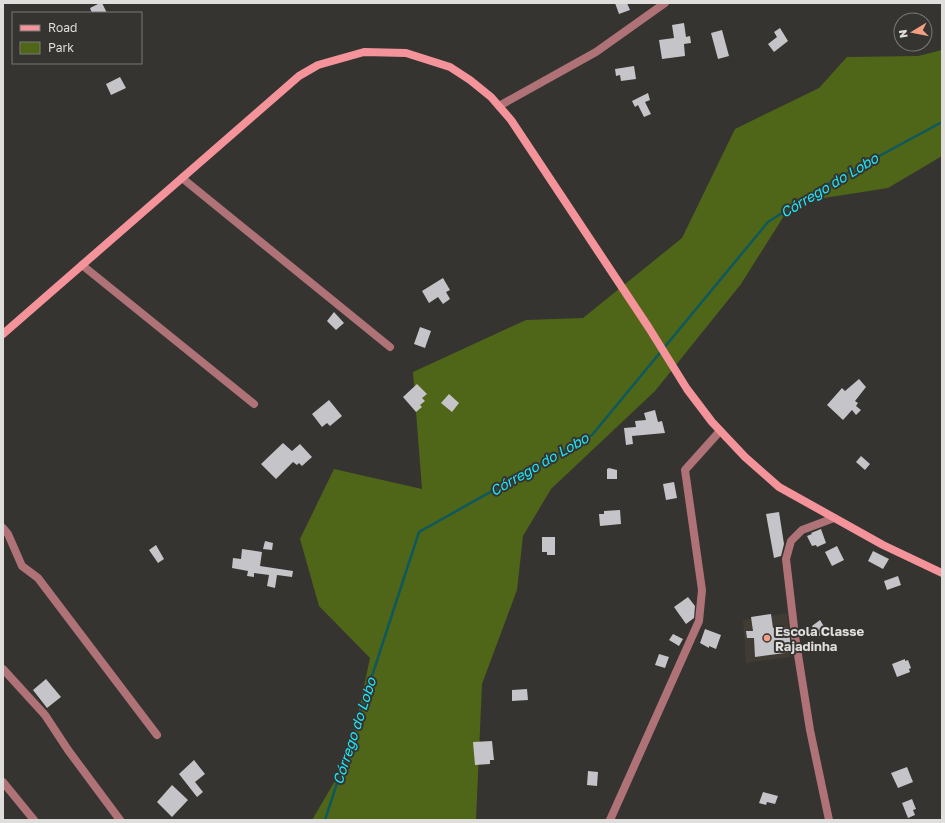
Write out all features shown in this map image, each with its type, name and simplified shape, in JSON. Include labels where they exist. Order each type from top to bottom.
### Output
[{"type":"street","points":[[499,106],[596,52],[665,3]]},
{"type":"street","points":[[3,334],[299,76],[318,65],[338,58],[364,52],[406,53],[450,67],[470,80],[491,97],[511,120],[650,328],[687,389],[712,422],[744,457],[779,487],[883,546],[942,573]]},
{"type":"street","points":[[182,178],[390,347]]},
{"type":"street","points":[[82,265],[254,404]]},
{"type":"street","points":[[610,820],[699,622],[702,590],[685,470],[720,431]]},
{"type":"street","points":[[829,820],[810,730],[795,636],[786,559],[791,541],[802,530],[834,518]]},
{"type":"street","points":[[3,528],[8,534],[22,566],[38,578],[157,734]]},
{"type":"street","points":[[3,669],[45,715],[68,750],[120,820]]},
{"type":"street","points":[[3,782],[34,820]]},
{"type":"shaded area","name":"Escola Classe Rajadinha","points":[[787,613],[791,657],[746,663],[743,620]]},
{"type":"green space","points":[[942,50],[942,156],[888,188],[792,203],[741,284],[655,391],[551,489],[523,536],[517,590],[482,684],[476,820],[312,820],[349,757],[370,658],[319,606],[300,539],[334,469],[422,489],[413,372],[526,320],[583,318],[682,238],[735,129],[819,88],[847,57],[918,56]]},
{"type":"building","points":[[102,3],[106,12],[92,12],[90,8]]},
{"type":"building","points":[[615,3],[627,3],[630,10],[619,14]]},
{"type":"building","points":[[684,23],[686,37],[690,36],[691,43],[684,44],[685,56],[662,59],[659,40],[674,38],[672,25]]},
{"type":"building","points":[[780,28],[788,41],[774,52],[768,44],[777,37],[774,32]]},
{"type":"building","points":[[722,30],[729,56],[718,59],[711,33]]},
{"type":"building","points":[[634,66],[636,79],[621,81],[620,75],[616,76],[615,69]]},
{"type":"building","points":[[120,77],[126,88],[111,95],[106,84]]},
{"type":"building","points":[[648,93],[650,100],[645,102],[651,114],[644,117],[638,105],[635,107],[632,101]]},
{"type":"building","points":[[443,278],[450,290],[446,292],[450,299],[443,304],[438,297],[429,303],[422,291]]},
{"type":"building","points":[[334,312],[344,323],[336,330],[327,321]]},
{"type":"building","points":[[420,327],[431,331],[425,348],[414,344]]},
{"type":"building","points":[[859,379],[866,387],[855,401],[858,403],[856,406],[861,410],[856,415],[852,410],[843,420],[827,405],[842,388],[845,391]]},
{"type":"building","points":[[417,384],[427,394],[422,398],[425,401],[420,405],[422,407],[416,412],[403,397]]},
{"type":"building","points":[[449,394],[459,403],[452,412],[441,403]]},
{"type":"building","points":[[329,400],[342,416],[330,426],[327,423],[322,427],[312,414]]},
{"type":"building","points":[[655,410],[658,422],[662,421],[665,433],[632,436],[633,444],[626,445],[624,428],[636,427],[635,421],[646,420],[644,413]]},
{"type":"building","points":[[283,443],[292,451],[300,444],[312,457],[302,466],[299,463],[297,465],[293,462],[276,479],[261,464]]},
{"type":"building","points":[[861,456],[870,464],[865,470],[856,462]]},
{"type":"building","points":[[607,469],[617,470],[617,479],[607,479]]},
{"type":"building","points":[[674,482],[677,498],[666,500],[663,484]]},
{"type":"building","points":[[620,510],[621,524],[600,526],[599,514],[604,514],[604,511]]},
{"type":"building","points":[[779,512],[784,544],[781,556],[774,558],[766,514]]},
{"type":"building","points":[[821,529],[826,543],[817,547],[816,545],[812,546],[807,536]]},
{"type":"building","points":[[542,537],[555,537],[555,555],[547,555],[547,552],[542,552]]},
{"type":"building","points":[[265,541],[273,543],[272,550],[263,549]]},
{"type":"building","points":[[156,545],[164,559],[158,563],[149,550]]},
{"type":"building","points":[[837,546],[844,560],[832,566],[825,552]]},
{"type":"building","points":[[242,549],[262,552],[260,566],[293,571],[292,577],[277,575],[275,588],[267,586],[269,575],[254,573],[254,577],[247,576],[248,571],[232,568],[233,558],[241,559]]},
{"type":"building","points":[[873,551],[889,559],[883,569],[868,561]]},
{"type":"building","points":[[898,576],[901,585],[887,590],[884,581]]},
{"type":"building","points":[[688,597],[695,606],[694,618],[686,624],[674,607]]},
{"type":"building","name":"Escola Classe Rajadinha","points":[[771,614],[773,628],[788,627],[792,652],[755,657],[754,638],[747,638],[746,631],[753,631],[751,617]]},
{"type":"building","points":[[820,620],[827,631],[816,638],[812,631],[814,630],[812,626]]},
{"type":"building","points":[[705,629],[721,635],[716,649],[709,646],[709,648],[700,643]]},
{"type":"building","points":[[673,634],[683,639],[679,646],[669,640]]},
{"type":"building","points":[[659,654],[669,657],[665,668],[655,665]]},
{"type":"building","points":[[905,659],[905,661],[908,660],[911,668],[909,669],[910,672],[897,677],[892,664]]},
{"type":"building","points":[[46,679],[61,697],[47,708],[33,690]]},
{"type":"building","points":[[527,689],[528,700],[512,701],[512,690]]},
{"type":"building","points":[[492,741],[494,760],[490,760],[490,764],[475,765],[473,742]]},
{"type":"building","points":[[194,760],[205,774],[195,782],[203,792],[197,797],[179,774]]},
{"type":"building","points":[[907,767],[913,782],[898,788],[891,773]]},
{"type":"building","points":[[588,771],[598,772],[597,786],[587,785]]},
{"type":"building","points":[[172,785],[188,800],[172,817],[157,802]]},
{"type":"building","points":[[763,792],[778,796],[775,804],[767,802],[766,805],[759,803]]},
{"type":"building","points":[[912,799],[916,809],[913,810],[915,815],[908,818],[902,803]]},
{"type":"waterway","name":"Córrego do Lobo","points":[[325,820],[419,532],[592,435],[768,222],[824,186],[942,122]]},
{"type":"place","name":"Escola Classe Rajadinha","points":[[767,638]]}]
